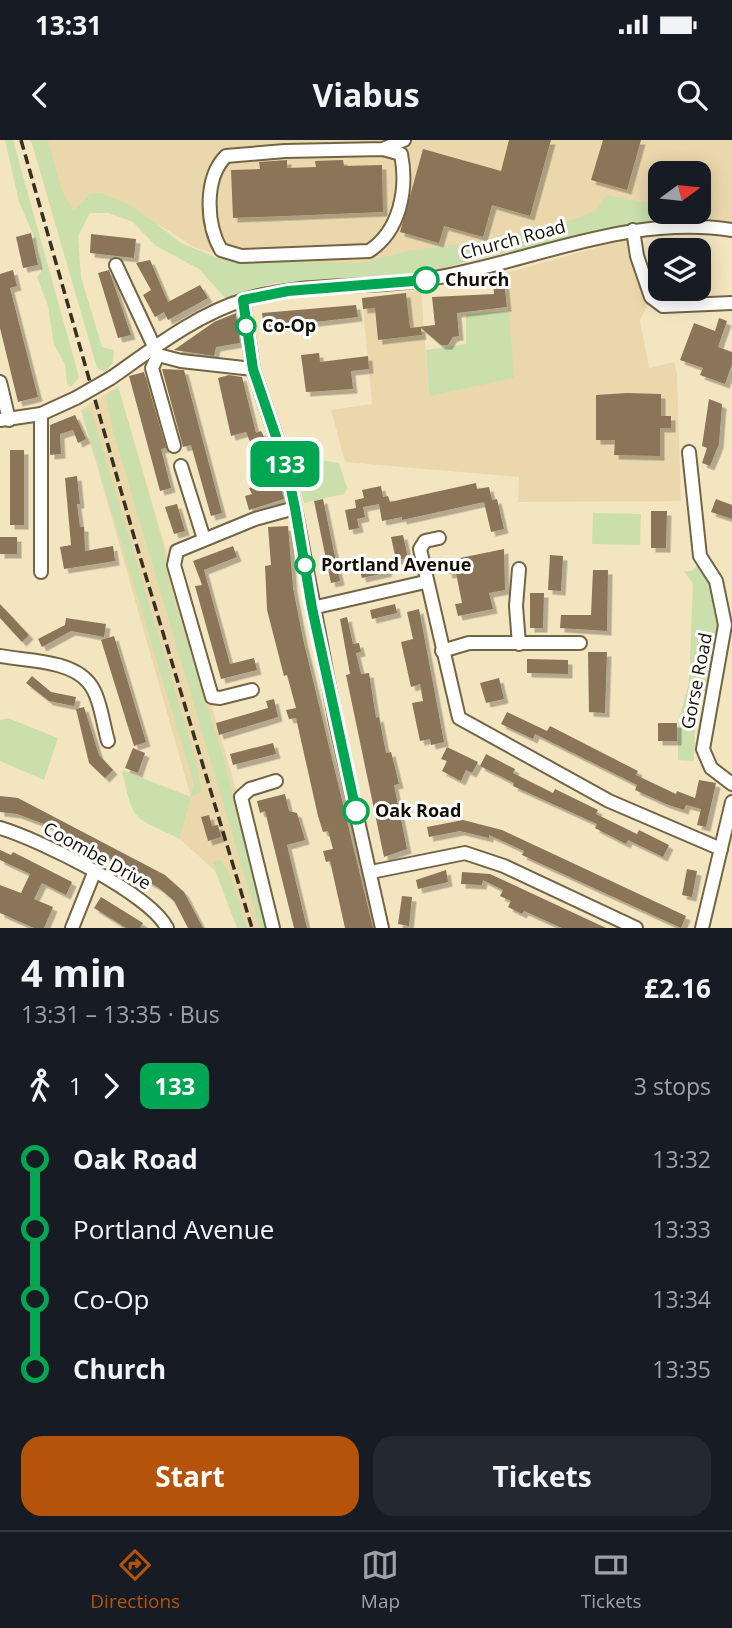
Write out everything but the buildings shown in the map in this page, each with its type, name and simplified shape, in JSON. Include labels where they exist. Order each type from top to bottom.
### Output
[{"type":"street","points":[[383,149],[401,154],[405,176],[395,224],[386,240],[369,251],[241,256],[221,250],[211,233],[212,175],[226,156],[285,150],[383,149],[404,140]]},
{"type":"street","name":"Church Road","points":[[4,420],[41,414],[76,398],[243,300],[288,291],[426,280],[633,230],[684,227],[732,230]]},
{"type":"street","points":[[633,230],[637,256],[651,297],[663,306],[732,303]]},
{"type":"street","points":[[116,265],[156,351],[152,368],[174,446]]},
{"type":"street","points":[[243,300],[253,369],[286,466],[312,608],[382,928]]},
{"type":"street","points":[[156,351],[181,361],[253,369]]},
{"type":"street","points":[[0,382],[4,420]]},
{"type":"street","points":[[40,572],[41,414]]},
{"type":"street","name":"Gorse Road","points":[[689,452],[700,556],[716,581],[725,625],[703,749],[711,768],[732,784]]},
{"type":"street","points":[[181,466],[204,539]]},
{"type":"street","points":[[252,690],[220,698],[212,697],[174,565],[177,551],[255,519],[295,508]]},
{"type":"street","points":[[439,538],[425,541],[420,549],[425,582],[459,718],[609,801],[721,849]]},
{"type":"street","points":[[519,569],[516,606],[519,644]]},
{"type":"street","points":[[312,608],[425,582]]},
{"type":"street","points":[[442,651],[468,643],[580,643]]},
{"type":"street","points":[[0,656],[67,668],[81,676],[91,684],[108,741]]},
{"type":"street","points":[[273,928],[241,797],[250,789],[276,781]]},
{"type":"street","points":[[702,928],[732,802]]},
{"type":"street","name":"Coombe Drive","points":[[0,828],[29,838],[154,908],[167,928]]},
{"type":"street","points":[[371,872],[466,853],[504,866],[636,928]]},
{"type":"street","points":[[72,928],[94,873]]},
{"type":"shaded area","points":[[35,140],[732,140],[732,222],[711,223],[711,161],[648,161],[648,224],[669,224],[638,225],[588,233],[421,273],[281,274],[194,247],[161,226],[99,207],[55,217]]},
{"type":"shaded area","points":[[631,238],[648,305],[640,320],[649,368],[674,362],[677,374],[681,501],[518,502],[519,477],[345,462],[331,410],[372,404],[362,298],[421,290],[429,395],[513,378],[506,273]]},
{"type":"shaded area","points":[[118,386],[236,789],[269,928],[237,928],[215,871],[180,839],[191,797],[81,410]]},
{"type":"green space","points":[[5,140],[13,140],[79,377],[71,387],[67,384],[65,364],[54,345],[48,306],[37,277],[41,272],[39,248],[19,202]]},
{"type":"green space","points":[[31,140],[48,140],[62,191],[74,211],[90,194],[101,193],[130,205],[183,244],[221,259],[362,263],[407,251],[509,238],[530,228],[562,223],[596,211],[606,195],[648,203],[648,224],[658,224],[588,233],[421,273],[269,284],[228,301],[199,269],[156,246],[133,222],[109,213],[90,213],[78,236],[81,277],[102,347],[114,350],[113,363],[105,372],[97,368]]},
{"type":"green space","points":[[509,311],[514,378],[429,396],[426,350],[466,344],[466,314]]},
{"type":"green space","points":[[118,386],[163,545],[170,588],[224,759],[268,928],[260,928],[113,431],[106,397]]},
{"type":"green space","points":[[81,410],[91,410],[197,765],[201,792],[191,797],[194,784]]},
{"type":"green space","points":[[292,456],[339,463],[347,488],[344,494],[304,503]]},
{"type":"green space","points":[[593,513],[641,514],[640,545],[592,544]]},
{"type":"green space","points":[[700,563],[713,596],[716,641],[708,691],[701,691],[695,724],[694,761],[678,760],[678,722],[689,683],[693,584],[684,571],[692,571]]},
{"type":"green space","points":[[8,718],[58,738],[44,780],[0,761],[0,720]]},
{"type":"green space","points":[[122,770],[191,797],[180,839],[137,816],[129,800]]},
{"type":"green space","points":[[221,860],[230,876],[247,928],[237,928],[213,862]]},
{"type":"railway","points":[[21,140],[135,540],[252,928]]},
{"type":"bus line","name":"133","points":[[356,811],[312,608],[286,466],[253,369],[243,300],[288,291],[426,280]]},
{"type":"place","name":"Church","points":[[426,280]]},
{"type":"place","name":"Co-Op","points":[[246,326]]},
{"type":"place","name":"Portland Avenue","points":[[305,565]]},
{"type":"place","name":"Oak Road","points":[[356,811]]}]
